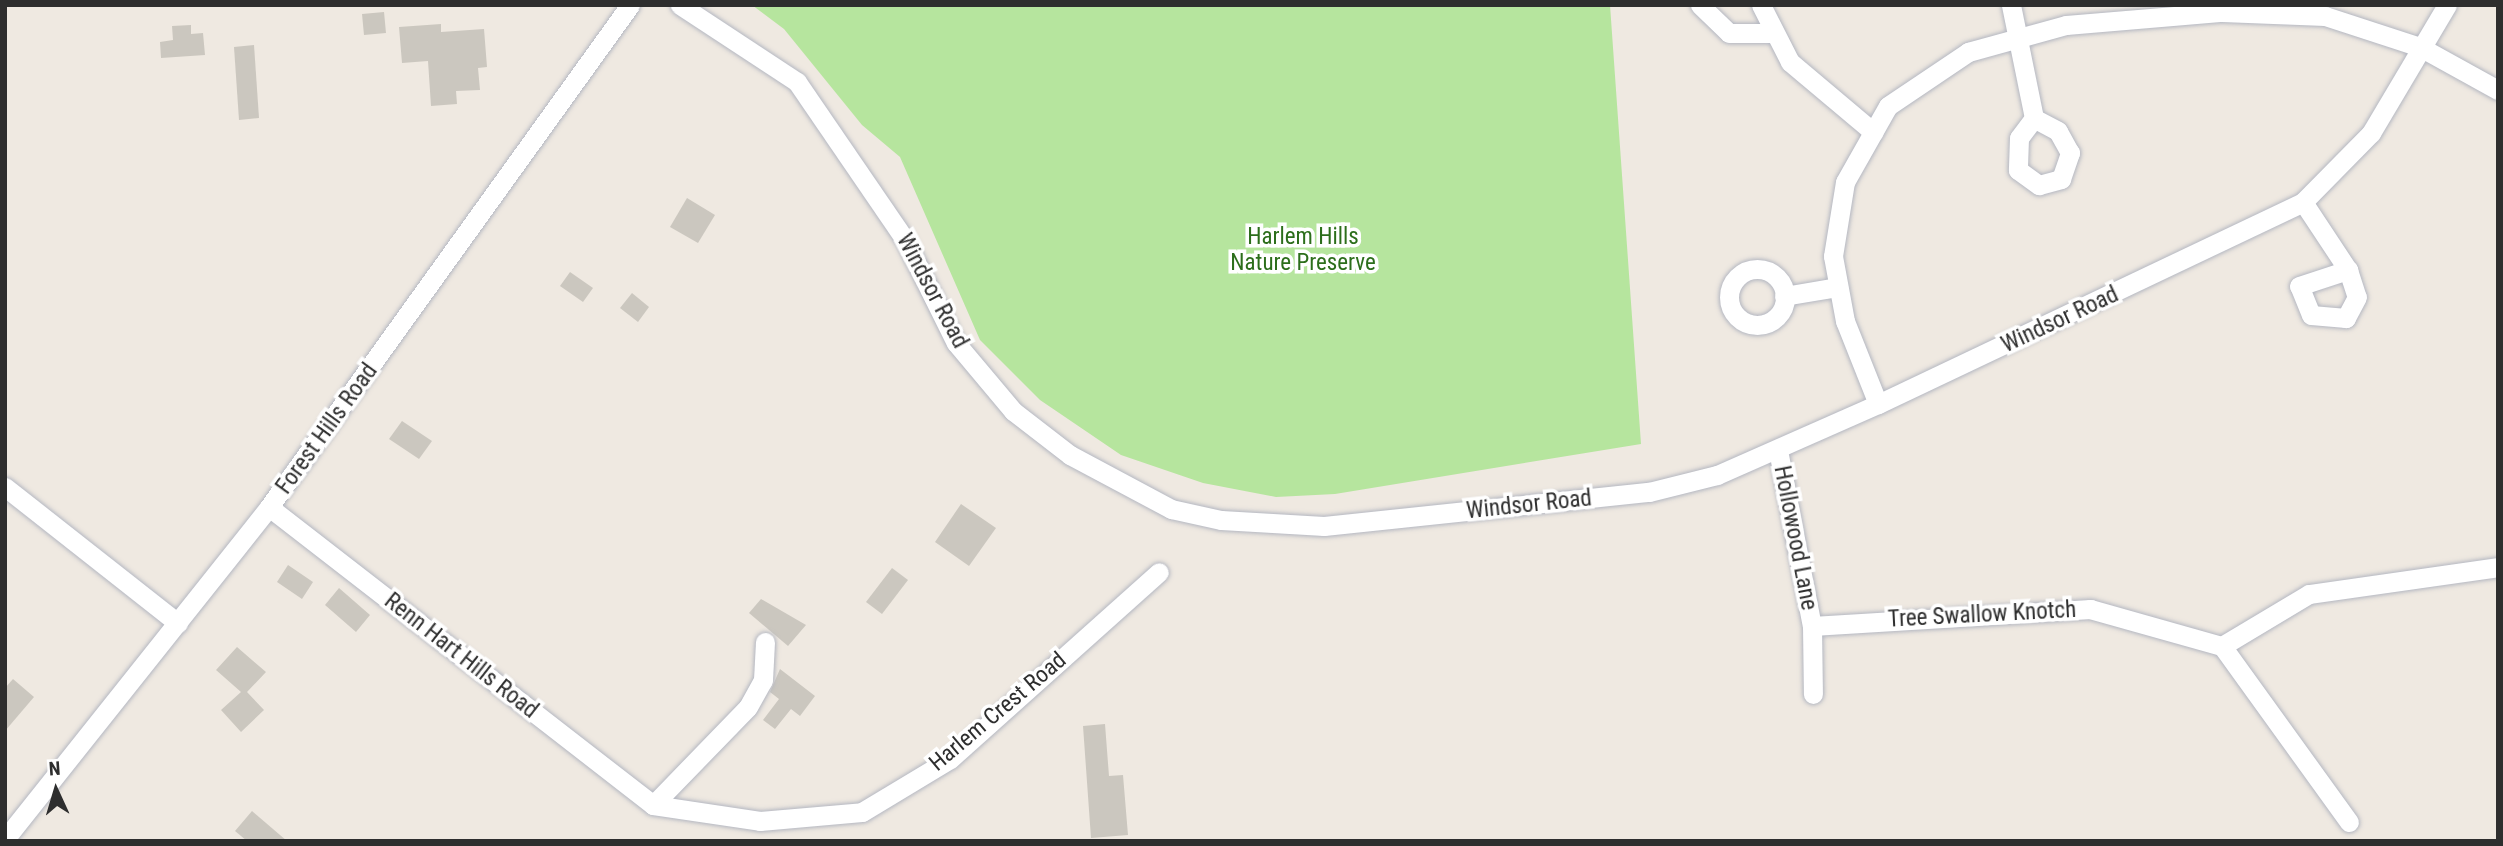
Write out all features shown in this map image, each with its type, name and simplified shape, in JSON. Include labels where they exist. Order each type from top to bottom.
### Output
[{"type":"street","name":"Forest Hills Road","points":[[5,839],[269,507],[630,5]]},
{"type":"street","name":"Windsor Road","points":[[680,5],[797,82],[904,238],[956,343],[1013,411],[1091,468],[1171,509],[1221,520],[1324,526],[1649,492],[1717,475],[1878,404],[2303,202],[2371,133],[2446,5]]},
{"type":"street","points":[[1700,5],[1729,33],[1774,33]]},
{"type":"street","points":[[1761,5],[1790,62],[1873,132]]},
{"type":"street","points":[[2011,5],[2022,37],[2034,118]]},
{"type":"street","points":[[1878,404],[1845,321],[1833,256],[1845,182],[1888,106],[1968,52],[2066,25],[2260,9],[2325,16],[2420,47],[2498,90]]},
{"type":"street","points":[[2303,202],[2348,270]]},
{"type":"street","points":[[1784,296],[1838,287]]},
{"type":"street","name":"Hollowood Lane","points":[[1778,450],[1812,626],[1813,694]]},
{"type":"street","points":[[5,487],[177,623]]},
{"type":"street","name":"Renn Hart Hills Road","points":[[269,507],[653,805]]},
{"type":"street","points":[[2350,822],[2222,646],[2309,594],[2498,567]]},
{"type":"street","name":"Harlem Crest Road","points":[[653,805],[760,821],[862,812],[950,759],[1159,572]]},
{"type":"street","name":"Tree Swallow Knotch","points":[[1812,626],[2090,609],[2222,646]]},
{"type":"street","points":[[653,805],[748,707],[763,680],[765,642]]},
{"type":"green space","name":"Harlem Hills Nature Preserve","points":[[752,5],[1610,5],[1641,444],[1335,494],[1276,497],[1203,483],[1121,455],[1040,400],[980,340],[900,157],[862,125],[784,29]]},
{"type":"building","points":[[384,12],[386,33],[364,35],[362,14]]},
{"type":"building","points":[[441,24],[441,32],[484,29],[487,67],[478,68],[480,90],[456,91],[457,104],[431,106],[428,61],[402,63],[399,27]]},
{"type":"building","points":[[191,25],[191,34],[203,33],[205,55],[161,58],[160,42],[173,40],[172,26]]},
{"type":"building","points":[[254,45],[259,118],[239,120],[234,47]]},
{"type":"building","points":[[687,198],[715,215],[698,243],[670,227]]},
{"type":"building","points":[[570,272],[593,288],[583,302],[560,286]]},
{"type":"building","points":[[632,293],[649,307],[638,322],[620,308]]},
{"type":"building","points":[[402,421],[432,441],[419,459],[389,439]]},
{"type":"building","points":[[961,504],[996,528],[969,566],[935,542]]},
{"type":"building","points":[[288,565],[313,582],[302,599],[277,582]]},
{"type":"building","points":[[892,568],[908,580],[882,614],[866,602]]},
{"type":"building","points":[[339,588],[370,615],[356,632],[325,605]]},
{"type":"building","points":[[761,599],[806,625],[788,646],[749,613]]},
{"type":"building","points":[[237,647],[266,672],[247,692],[264,710],[241,732],[221,710],[241,692],[216,670]]},
{"type":"building","points":[[780,669],[815,696],[800,716],[791,709],[775,729],[763,720],[779,699],[770,692]]},
{"type":"building","points":[[13,679],[34,697],[5,731],[5,688]]},
{"type":"building","points":[[1105,724],[1109,776],[1123,775],[1128,835],[1091,838],[1083,726]]},
{"type":"building","points":[[252,811],[287,841],[247,841],[235,831]]}]
